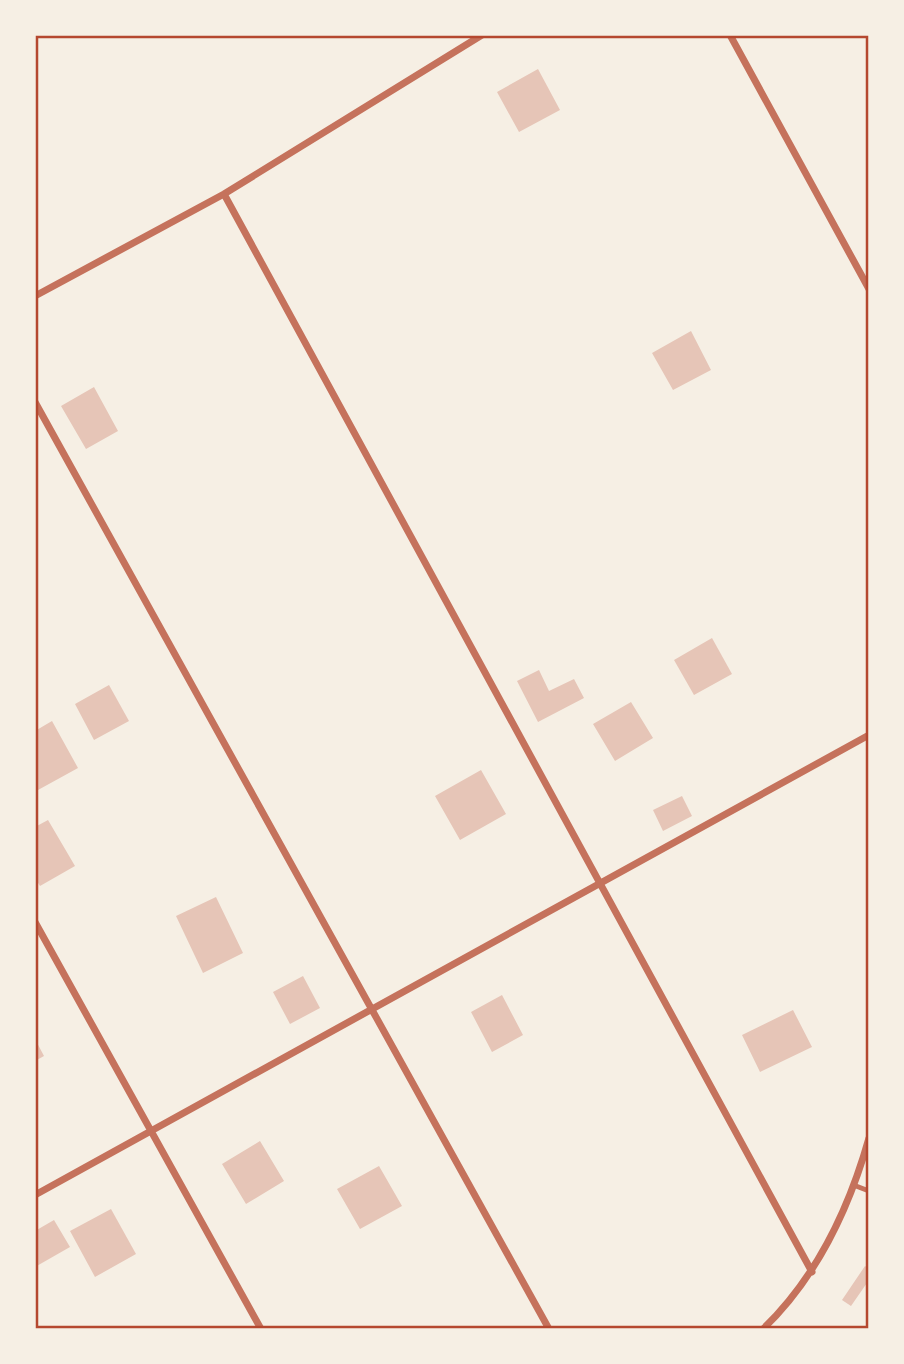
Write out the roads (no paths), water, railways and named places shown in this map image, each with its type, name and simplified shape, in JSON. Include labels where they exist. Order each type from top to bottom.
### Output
[{"type":"street","points":[[35,296],[224,194],[482,35]]},
{"type":"street","points":[[730,35],[869,289]]},
{"type":"street","points":[[224,194],[811,1272]]},
{"type":"street","points":[[35,402],[550,1329]]},
{"type":"street","points":[[35,1195],[869,735]]},
{"type":"street","points":[[35,922],[261,1329]]},
{"type":"street","points":[[763,1329],[811,1272],[856,1186],[869,1138]]},
{"type":"lane","points":[[856,1186],[869,1191]]}]
